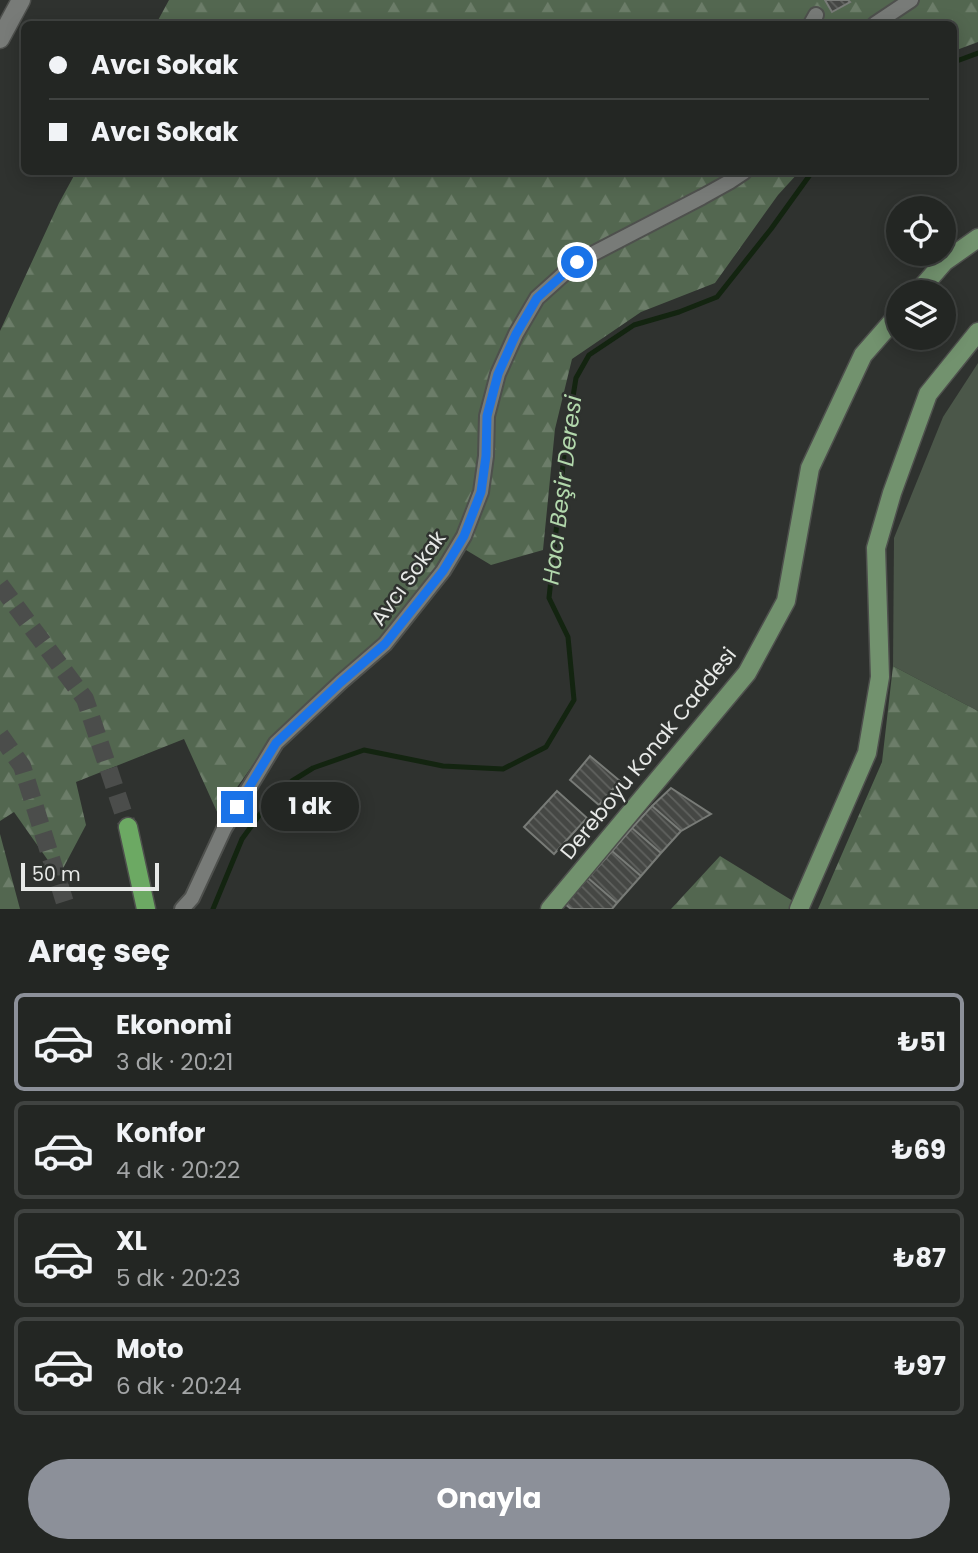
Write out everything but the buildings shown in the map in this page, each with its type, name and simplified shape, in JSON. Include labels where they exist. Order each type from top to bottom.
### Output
[{"type":"main road","points":[[928,280],[944,262],[978,238]]},
{"type":"main road","name":"Dereboyu Konak Caddesi","points":[[550,909],[747,673],[786,601],[810,468],[863,355],[886,329]]},
{"type":"main road","points":[[799,909],[867,753],[880,677],[876,548],[892,493],[928,394],[978,332]]},
{"type":"main road","points":[[128,827],[145,904]]},
{"type":"street","points":[[0,39],[21,0]]},
{"type":"street","points":[[880,21],[911,0]]},
{"type":"street","points":[[718,188],[725,175]]},
{"type":"street","name":"Avcı Sokak","points":[[182,909],[192,898],[225,829],[276,743],[385,644],[443,571],[464,536],[481,492],[486,456],[487,416],[498,374],[516,334],[537,298],[577,262],[739,175]]},
{"type":"green space","points":[[169,0],[978,0],[978,42],[957,50],[957,21],[158,21]]},
{"type":"green space","points":[[74,175],[796,175],[778,195],[715,283],[641,312],[572,359],[555,429],[543,550],[491,565],[466,550],[445,555],[377,644],[270,741],[218,814],[184,739],[76,782],[86,825],[59,876],[14,812],[0,821],[0,331]]},
{"type":"green space","points":[[978,363],[978,711],[893,666],[894,538],[943,417]]},
{"type":"green space","points":[[893,666],[978,711],[978,909],[818,909],[882,762]]},
{"type":"green space","points":[[0,834],[20,909],[0,909]]},
{"type":"green space","points":[[720,856],[806,909],[671,909]]},
{"type":"waterway","name":"Hacı Beşir Deresi","points":[[957,61],[978,53]]},
{"type":"waterway","name":"Hacı Beşir Deresi","points":[[213,909],[242,839],[266,806],[292,781],[313,768],[364,750],[443,766],[503,769],[546,747],[574,700],[568,637],[549,598],[565,446],[576,378],[589,355],[634,325],[717,297],[810,175]]},
{"type":"tunnel","points":[[0,585],[85,699],[128,827]]},
{"type":"tunnel","points":[[0,735],[22,766],[67,909]]},
{"type":"route","points":[[237,807],[276,743],[385,644],[443,571],[464,536],[481,492],[486,456],[487,416],[498,374],[516,334],[537,298],[577,262]]}]
